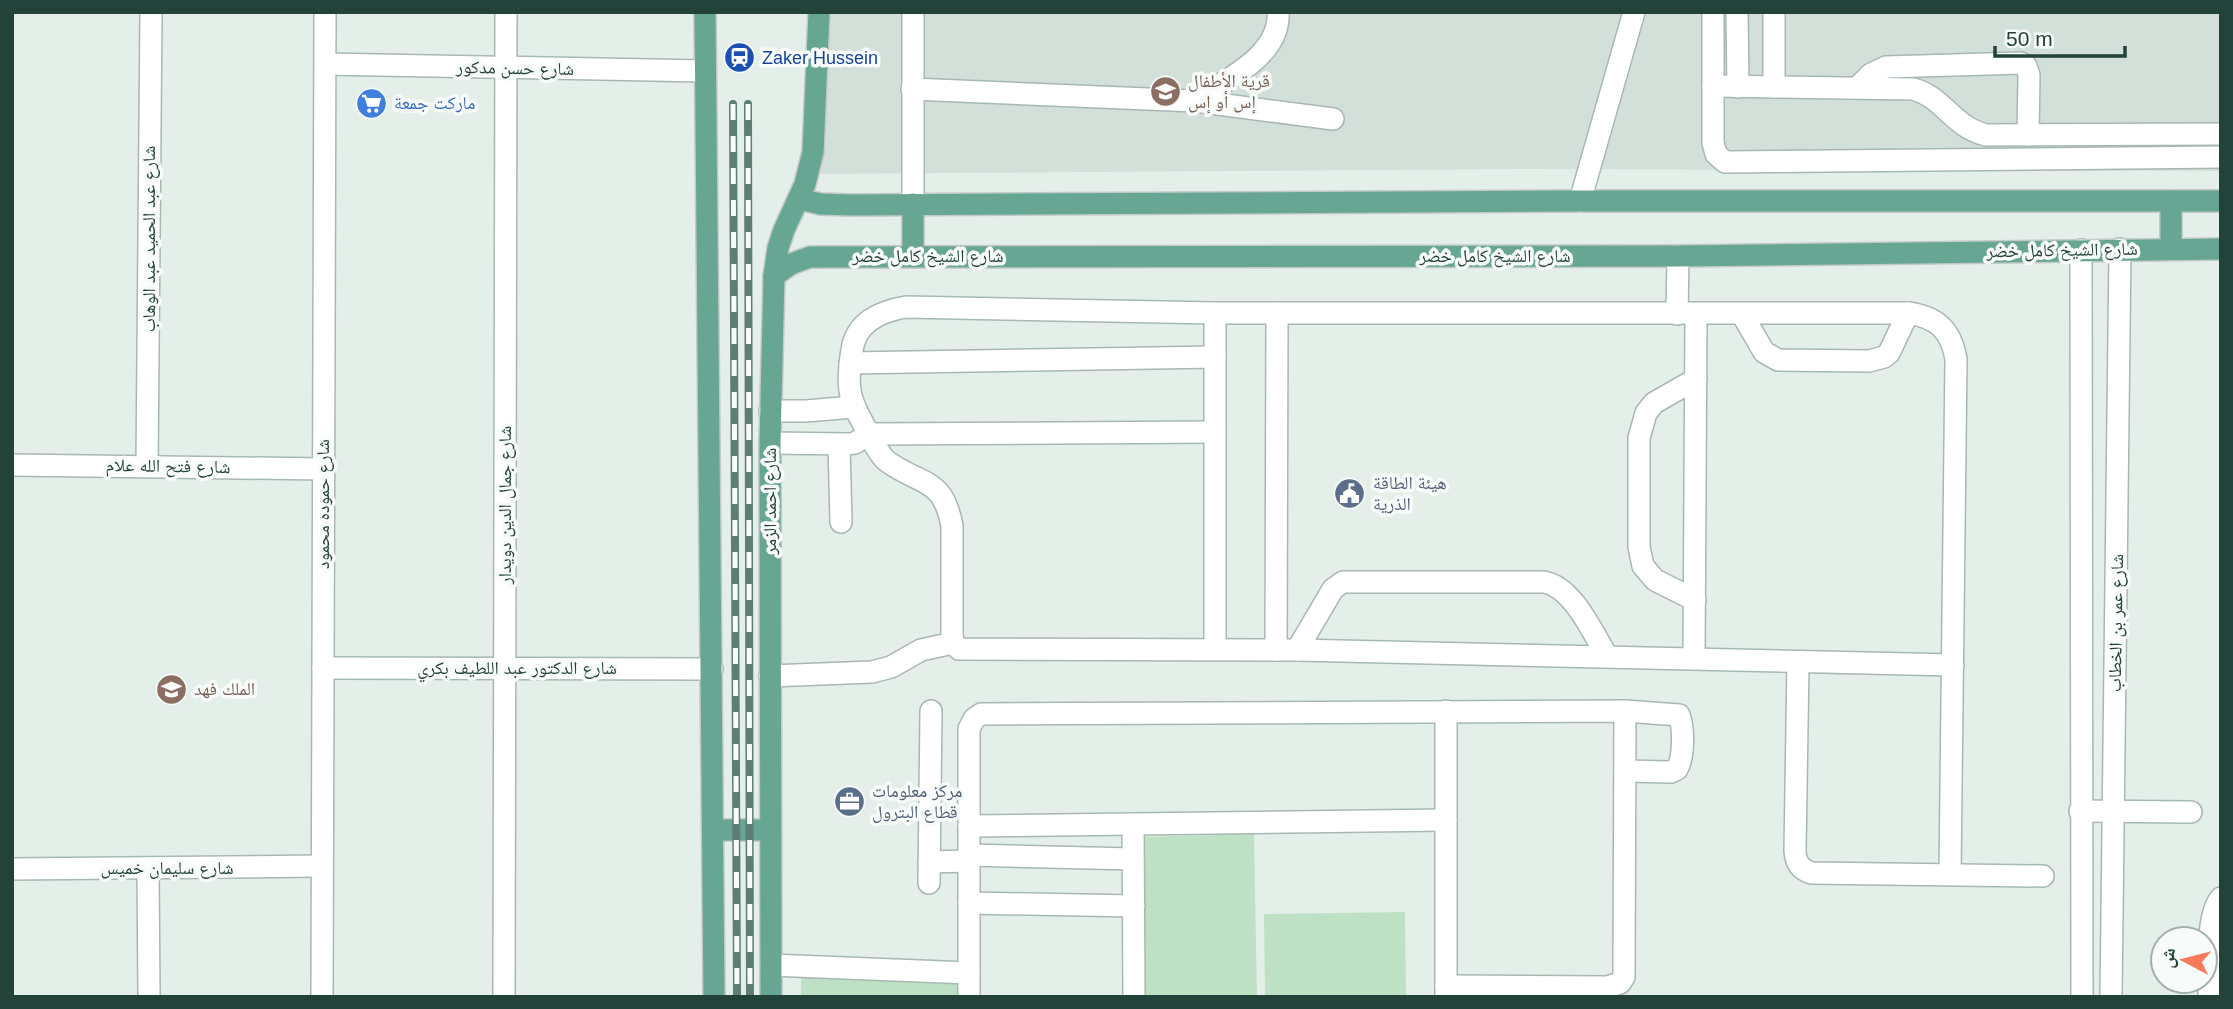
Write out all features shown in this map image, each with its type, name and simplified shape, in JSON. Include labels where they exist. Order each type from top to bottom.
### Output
[{"type":"main road","points":[[705,12],[714,997]]},
{"type":"main road","name":"شارع احمد الزمر","points":[[771,997],[770,411],[774,276],[783,230],[799,199],[810,168],[816,136],[819,12]]},
{"type":"main road","points":[[799,199],[835,205],[2221,201]]},
{"type":"main road","points":[[2171,201],[2171,248]]},
{"type":"main road","points":[[913,204],[913,256]]},
{"type":"main road","name":"شارع الشيخ كامل خضر","points":[[774,276],[792,264],[810,257],[1678,256],[2221,249]]},
{"type":"main road","points":[[713,831],[770,830]]},
{"type":"street","name":"شارع عبد الحميد عبد الوهاب","points":[[147,466],[150,12]]},
{"type":"street","name":"شارع حموده محمود","points":[[322,997],[325,12]]},
{"type":"street","name":"شارع جمال الدين دويدار","points":[[504,997],[506,12]]},
{"type":"street","points":[[913,12],[913,204]]},
{"type":"street","points":[[1195,101],[1262,53],[1273,36],[1279,20],[1278,12]]},
{"type":"street","points":[[1580,201],[1634,12]]},
{"type":"street","points":[[1713,12],[1713,149],[1720,159],[1731,163],[2221,158]]},
{"type":"street","points":[[1737,12],[1738,87]]},
{"type":"street","points":[[1774,12],[1774,87]]},
{"type":"street","points":[[1858,87],[1871,74],[1886,67],[2021,63],[2026,66],[2029,75],[2028,135]]},
{"type":"street","name":"شارع حسن مدكور","points":[[326,64],[704,71]]},
{"type":"street","points":[[1713,86],[1858,87],[1922,91],[1937,101],[1964,127],[1986,135],[2221,134]]},
{"type":"street","points":[[912,89],[1195,101],[1333,119]]},
{"type":"street","name":"شارع عمر بن الخطاب","points":[[2111,997],[2120,249]]},
{"type":"street","name":"شارع عمر بن الخطاب","points":[[2081,250],[2082,997]]},
{"type":"street","points":[[1678,256],[1696,379],[1694,659]]},
{"type":"street","points":[[1950,874],[1953,665],[1956,359],[1953,344],[1946,331],[1935,320],[1908,313],[1215,313],[906,307],[873,317],[860,330],[852,345],[849,393],[853,407],[869,434],[886,460],[933,486],[944,497],[952,526],[953,643],[960,649],[1297,650],[1953,665]]},
{"type":"street","points":[[1215,313],[1215,649]]},
{"type":"street","points":[[1276,650],[1277,313]]},
{"type":"street","points":[[1742,314],[1764,352],[1778,360],[1869,360],[1884,357],[1889,352],[1908,313]]},
{"type":"street","points":[[850,363],[1215,357]]},
{"type":"street","points":[[1695,600],[1655,580],[1643,566],[1639,547],[1639,438],[1646,413],[1654,403],[1696,379]]},
{"type":"street","points":[[2081,388],[2119,388]]},
{"type":"street","points":[[770,411],[853,407]]},
{"type":"street","points":[[770,443],[855,443],[869,434],[1215,432]]},
{"type":"street","points":[[839,444],[841,522]]},
{"type":"street","name":"شارع فتح الله علام","points":[[12,465],[323,469]]},
{"type":"street","points":[[1297,650],[1333,589],[1343,582],[1544,582],[1556,585],[1568,594],[1607,656]]},
{"type":"street","points":[[770,676],[872,672],[891,667],[920,650],[953,643]]},
{"type":"street","points":[[1798,663],[1795,851],[1798,865],[1811,873],[2043,876]]},
{"type":"street","name":"شارع الدكتور عبد اللطيف بكري","points":[[323,668],[712,669]]},
{"type":"street","points":[[931,711],[929,872],[969,858],[1133,859]]},
{"type":"street","points":[[1446,711],[1446,991],[1608,986],[1620,983],[1625,971],[1625,711]]},
{"type":"street","points":[[969,997],[969,729],[974,719],[981,714],[1446,711],[1675,713],[1681,722],[1680,764],[1677,769],[1671,772],[1625,771]]},
{"type":"street","points":[[2080,811],[2191,812]]},
{"type":"street","points":[[969,825],[1446,820]]},
{"type":"street","points":[[1133,824],[1134,997]]},
{"type":"street","name":"شارع سليمان خميس","points":[[12,869],[322,866]]},
{"type":"street","points":[[148,868],[149,997]]},
{"type":"street","points":[[2209,997],[2212,918],[2215,904],[2221,898]]},
{"type":"street","points":[[969,903],[1133,906]]},
{"type":"street","points":[[771,965],[969,973]]},
{"type":"shaded area","points":[[810,12],[2221,12],[2221,171],[1522,169],[805,174]]},
{"type":"green space","points":[[1254,834],[1257,997],[1144,997],[1141,837]]},
{"type":"green space","points":[[1405,912],[1406,997],[1265,997],[1264,914]]},
{"type":"green space","points":[[801,975],[959,980],[959,997],[801,997]]},
{"type":"railway","points":[[733,104],[737,997]]},
{"type":"railway","points":[[748,104],[750,997]]},
{"type":"place","name":"Zaker Hussein","points":[[739,58]]},
{"type":"place","name":"قرية الأطفال إس أو إس","points":[[1165,91]]},
{"type":"place","name":"ماركت جمعة","points":[[371,103]]},
{"type":"place","name":"هيئة الطاقة الذرية","points":[[1350,493]]},
{"type":"place","name":"الملك فهد","points":[[171,689]]},
{"type":"place","name":"مركز معلومات قطاع البترول","points":[[849,801]]}]
